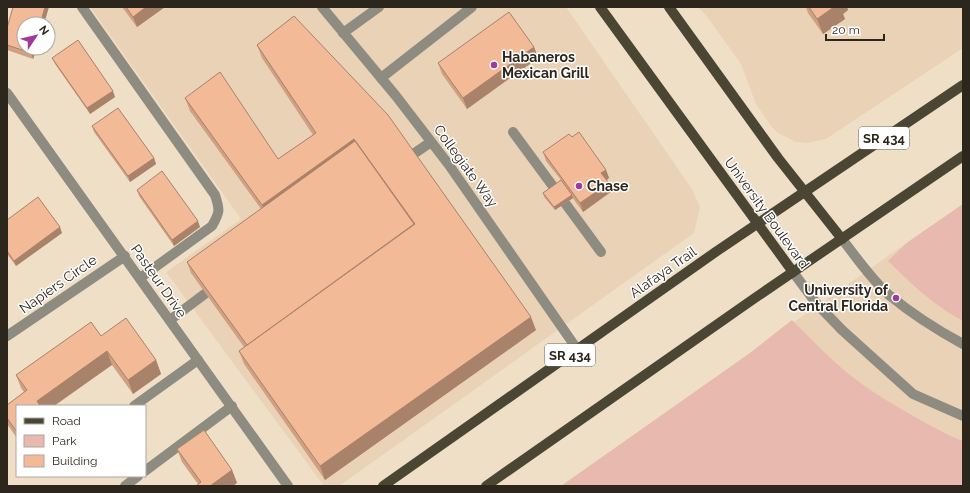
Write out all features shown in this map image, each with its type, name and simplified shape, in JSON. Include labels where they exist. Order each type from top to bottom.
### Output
[{"type":"main road","name":"University Boulevard","points":[[600,7],[793,272]]},
{"type":"main road","points":[[669,7],[778,158],[842,239]]},
{"type":"main road","name":"Alafaya Trail","points":[[383,486],[757,224],[963,85]]},
{"type":"main road","points":[[486,486],[793,272],[963,156]]},
{"type":"street","points":[[82,7],[215,195],[220,208],[212,226],[140,278]]},
{"type":"street","name":"Collegiate Way","points":[[322,7],[381,78],[452,169],[577,349]]},
{"type":"street","points":[[343,33],[379,7]]},
{"type":"street","points":[[381,78],[472,7]]},
{"type":"street","name":"Pasteur Drive","points":[[7,92],[288,486]]},
{"type":"street","points":[[513,132],[555,189]]},
{"type":"street","points":[[396,166],[431,142]]},
{"type":"street","points":[[565,203],[601,252]]},
{"type":"street","points":[[842,239],[868,272],[889,294],[929,325],[963,344]]},
{"type":"street","name":"Napiers Circle","points":[[7,336],[124,256]]},
{"type":"street","name":"University Boulevard","points":[[793,272],[816,303],[842,330],[912,394],[963,416]]},
{"type":"street","points":[[170,320],[206,293]]},
{"type":"street","points":[[135,405],[198,360]]},
{"type":"street","points":[[146,470],[232,406]]},
{"type":"street","points":[[125,486],[137,477]]},
{"type":"shaded area","points":[[90,7],[566,7],[692,189],[700,207],[694,233],[339,486],[324,486],[166,272],[241,219]]},
{"type":"shaded area","points":[[698,7],[963,7],[963,48],[826,139],[807,143],[796,142],[778,133],[771,126],[756,104],[741,64],[706,15]]},
{"type":"shaded area","name":"University of Central Florida","points":[[963,204],[963,486],[561,486],[908,242]]},
{"type":"green space","points":[[963,204],[963,321],[932,301],[888,261],[908,242]]},
{"type":"green space","name":"University of Central Florida","points":[[792,320],[831,359],[864,385],[914,416],[963,441],[963,486],[561,486],[750,353]]},
{"type":"building","points":[[13,7],[45,7],[42,16],[16,16],[16,48],[7,45],[7,28]]},
{"type":"building","points":[[126,7],[146,7],[133,17]]},
{"type":"building","points":[[809,7],[834,7],[817,19]]},
{"type":"building","points":[[509,12],[534,47],[463,98],[438,63]]},
{"type":"building","points":[[294,16],[388,115],[531,317],[320,466],[239,351],[415,224],[354,139],[262,205],[185,98],[220,72],[278,159],[316,133],[257,45]]},
{"type":"building","points":[[78,40],[113,91],[87,108],[52,58]]},
{"type":"building","points":[[118,108],[154,158],[128,176],[92,126]]},
{"type":"building","points":[[579,132],[606,170],[601,173],[609,183],[580,203],[543,152],[569,134],[572,137]]},
{"type":"building","points":[[355,141],[414,224],[247,345],[187,262]]},
{"type":"building","points":[[162,171],[198,221],[172,240],[137,190]]},
{"type":"building","points":[[561,180],[572,195],[554,207],[543,193]]},
{"type":"building","points":[[38,197],[60,227],[14,261],[7,251],[7,220]]},
{"type":"building","points":[[126,318],[156,360],[128,380],[107,351],[37,401],[39,405],[16,405],[16,431],[7,418],[7,405],[27,390],[16,375],[91,322],[101,336]]},
{"type":"building","points":[[204,430],[232,470],[210,486],[196,486],[201,482],[177,449]]},
{"type":"place","name":"Habaneros Mexican Grill","points":[[494,65]]},
{"type":"place","name":"Chase","points":[[579,186]]},
{"type":"place","name":"University of Central Florida","points":[[896,298]]}]
